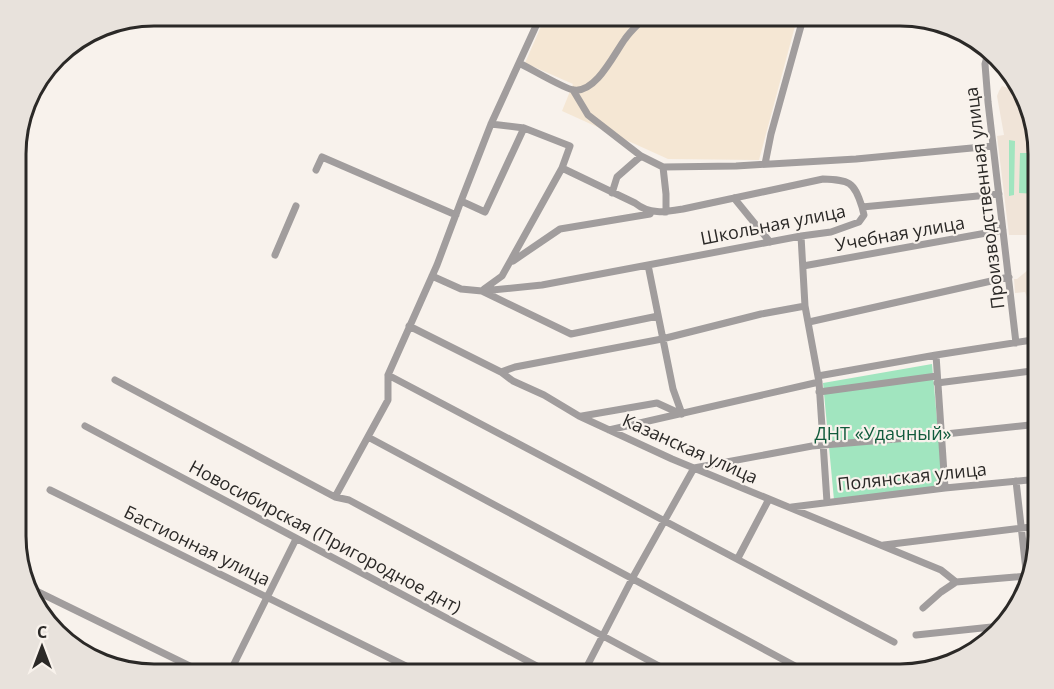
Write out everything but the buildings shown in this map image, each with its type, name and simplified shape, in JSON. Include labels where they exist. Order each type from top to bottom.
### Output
[{"type":"street","points":[[335,497],[388,400],[388,375],[432,276],[499,105],[536,26]]},
{"type":"street","points":[[573,90],[590,85],[609,66],[626,38],[637,26]]},
{"type":"street","points":[[765,164],[801,26]]},
{"type":"street","name":"Производственная улица","points":[[986,59],[985,64],[993,146],[1016,344]]},
{"type":"street","points":[[519,63],[573,90],[588,115],[641,156],[663,167],[856,159],[993,146]]},
{"type":"street","points":[[482,291],[502,276],[561,168],[570,146],[524,128],[491,124]]},
{"type":"street","points":[[461,201],[484,212],[524,128]]},
{"type":"street","points":[[612,193],[617,177],[641,156]]},
{"type":"street","points":[[316,170],[322,157],[456,215]]},
{"type":"street","points":[[663,167],[666,212]]},
{"type":"street","points":[[561,168],[635,203],[645,211],[666,212]]},
{"type":"street","points":[[510,262],[560,230],[666,212],[823,179],[841,178],[856,189],[862,207]]},
{"type":"street","name":"Школьная улица","points":[[482,291],[542,285],[831,232],[859,222],[864,215],[862,207],[999,194]]},
{"type":"street","points":[[734,198],[770,242]]},
{"type":"street","points":[[275,255],[296,206]]},
{"type":"street","name":"Учебная улица","points":[[803,266],[1003,230]]},
{"type":"street","points":[[801,236],[806,306],[818,379],[827,502]]},
{"type":"street","points":[[648,265],[673,389],[682,414]]},
{"type":"street","points":[[432,276],[461,289],[482,291],[571,334],[658,316]]},
{"type":"street","points":[[809,322],[1009,277]]},
{"type":"street","points":[[501,372],[515,367],[662,339],[761,314],[806,306]]},
{"type":"street","name":"Казанская улица","points":[[410,326],[544,395],[579,417],[694,468],[941,570],[956,582]]},
{"type":"street","points":[[609,430],[818,379],[936,356],[1028,341]]},
{"type":"street","points":[[936,356],[945,488]]},
{"type":"street","points":[[819,392],[1028,371]]},
{"type":"street","points":[[388,375],[894,642]]},
{"type":"street","points":[[115,380],[335,497],[349,500],[655,663]]},
{"type":"street","name":"Казанская улица","points":[[579,417],[657,404],[682,414]]},
{"type":"street","points":[[588,663],[633,577],[694,468],[822,446],[1028,425]]},
{"type":"street","name":"Новосибирская (Пригородное днт)","points":[[85,426],[532,663]]},
{"type":"street","points":[[368,437],[790,663]]},
{"type":"street","name":"Полянская улица","points":[[790,507],[1028,480]]},
{"type":"street","points":[[1016,482],[1026,563]]},
{"type":"street","name":"Бастионная улица","points":[[50,490],[402,664]]},
{"type":"street","points":[[738,558],[768,499]]},
{"type":"street","points":[[881,545],[1028,527]]},
{"type":"street","points":[[234,664],[296,539]]},
{"type":"street","points":[[923,608],[956,582],[1022,577]]},
{"type":"street","points":[[40,593],[185,664]]},
{"type":"street","points":[[916,635],[985,631]]},
{"type":"shaded area","points":[[541,26],[795,26],[759,160],[668,159],[562,111],[573,84],[525,63]]},
{"type":"shaded area","points":[[1002,86],[1011,89],[1019,104],[1026,128],[1028,236],[1009,235],[997,136],[1004,135],[997,96]]},
{"type":"shaded area","points":[[1028,270],[1028,297],[1025,292],[1015,293],[1014,279]]},
{"type":"green space","points":[[1009,140],[1015,141],[1014,195],[1009,196]]},
{"type":"green space","points":[[1020,153],[1028,153],[1028,193],[1019,193]]},
{"type":"green space","name":"ДНТ «Удачный»","points":[[932,364],[943,486],[834,500],[823,383]]}]
